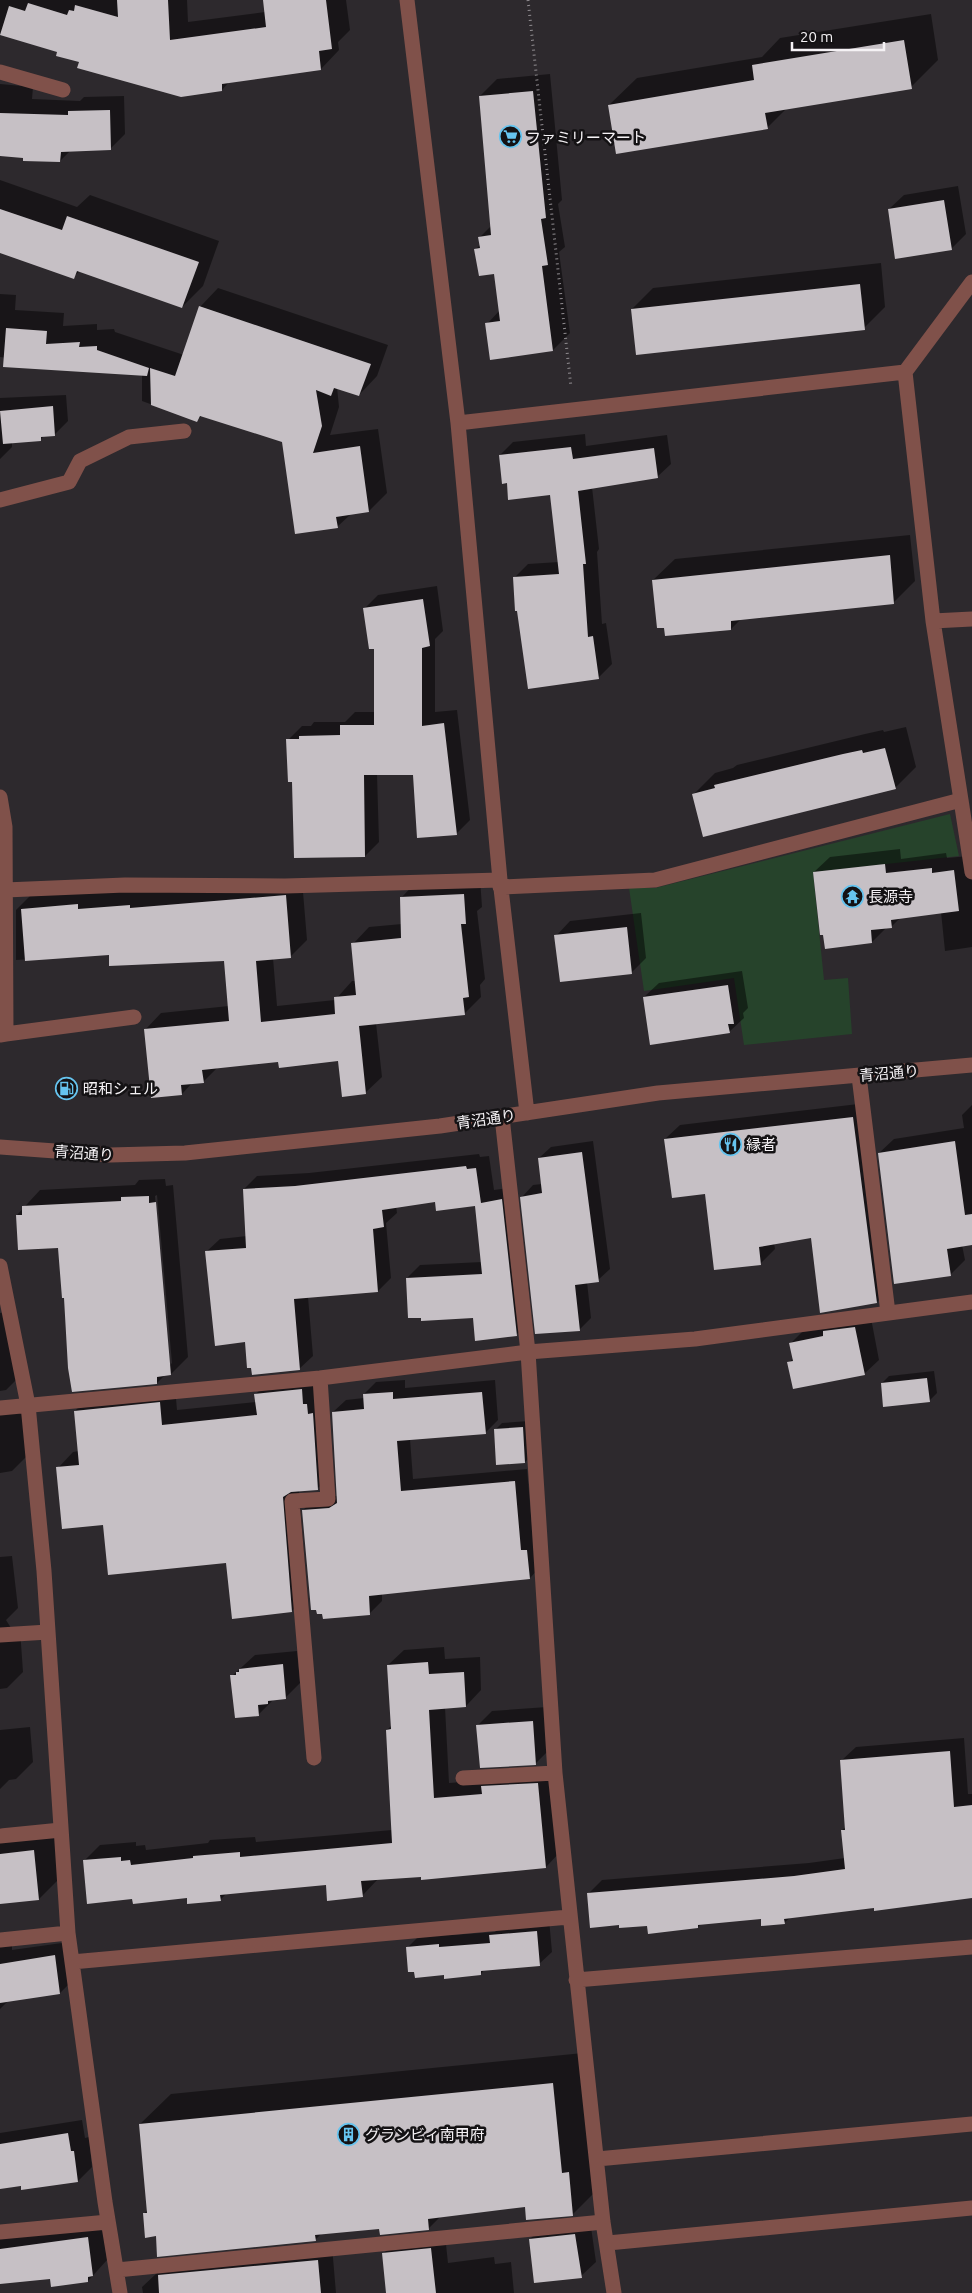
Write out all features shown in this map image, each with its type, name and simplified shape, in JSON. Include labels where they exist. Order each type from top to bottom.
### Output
[{"type":"street","points":[[407,0],[458,423],[500,883],[527,1113]]},
{"type":"street","points":[[0,72],[63,90]]},
{"type":"street","points":[[972,282],[905,372],[933,622],[972,872]]},
{"type":"street","points":[[458,423],[905,372]]},
{"type":"street","points":[[0,500],[68,482],[80,461],[129,437],[184,431]]},
{"type":"street","points":[[933,622],[972,619]]},
{"type":"street","points":[[0,797],[5,827],[3,1035],[134,1018]]},
{"type":"street","points":[[5,890],[125,884],[285,886],[655,880],[961,800]]},
{"type":"street","name":"青沼通り","points":[[0,1147],[110,1156],[185,1153],[440,1126],[658,1092],[972,1065]]},
{"type":"street","points":[[859,1076],[888,1313]]},
{"type":"street","points":[[502,1117],[528,1352],[555,1773],[603,2222],[608,2243],[614,2293]]},
{"type":"street","points":[[0,1266],[28,1404],[48,1632],[68,1933],[108,2222],[120,2293]]},
{"type":"street","points":[[0,1408],[320,1378],[528,1352],[695,1339],[972,1302]]},
{"type":"street","points":[[314,1758],[292,1501],[328,1499],[320,1378]]},
{"type":"street","points":[[0,1635],[48,1632]]},
{"type":"street","points":[[463,1778],[555,1773]]},
{"type":"street","points":[[0,1836],[61,1830]]},
{"type":"street","points":[[72,1962],[569,1917]]},
{"type":"street","points":[[0,1940],[68,1933]]},
{"type":"street","points":[[576,1980],[972,1947]]},
{"type":"street","points":[[597,2159],[972,2124]]},
{"type":"street","points":[[608,2243],[972,2208]]},
{"type":"street","points":[[0,2232],[108,2222]]},
{"type":"street","points":[[117,2270],[603,2222]]},
{"type":"path","points":[[528,0],[574,410]]},
{"type":"green space","points":[[950,814],[959,856],[813,872],[824,980],[848,978],[852,1034],[744,1045],[734,978],[644,991],[629,888],[655,888]]},
{"type":"building","points":[[117,0],[168,0],[170,40],[266,27],[263,0],[326,0],[332,49],[319,51],[321,70],[222,84],[222,91],[181,97],[77,68],[79,62],[56,56],[57,52],[0,35],[9,6],[25,11],[28,3],[67,15],[69,10],[74,11],[75,5],[118,17]]},
{"type":"building","points":[[904,40],[912,89],[765,113],[768,129],[616,154],[608,105],[754,80],[752,65]]},
{"type":"building","points":[[533,91],[546,218],[541,219],[548,265],[542,266],[553,351],[490,360],[485,323],[500,321],[494,274],[479,276],[474,249],[480,248],[478,237],[491,235],[479,96]]},
{"type":"building","points":[[110,110],[111,150],[61,152],[60,162],[23,161],[23,158],[0,156],[0,113],[68,115],[68,111]]},
{"type":"building","points":[[944,200],[952,250],[895,259],[888,209]]},
{"type":"building","points":[[0,209],[62,230],[67,216],[199,262],[182,308],[77,271],[74,279],[0,253]]},
{"type":"building","points":[[860,284],[865,330],[636,355],[631,309]]},
{"type":"building","points":[[199,306],[371,364],[359,396],[334,388],[331,396],[316,390],[322,426],[313,453],[360,446],[369,512],[336,517],[338,528],[295,534],[282,442],[200,416],[197,422],[151,405],[150,368],[175,376]]},
{"type":"building","points":[[6,328],[47,331],[46,344],[80,342],[79,347],[97,346],[97,350],[149,368],[147,376],[3,367]]},
{"type":"building","points":[[53,406],[55,436],[41,437],[41,441],[3,444],[0,411]]},
{"type":"building","points":[[571,447],[573,459],[654,448],[658,478],[578,491],[586,564],[583,564],[588,637],[593,636],[599,679],[528,689],[517,611],[515,611],[513,577],[559,574],[550,495],[508,500],[507,483],[502,484],[499,455]]},
{"type":"building","points":[[890,555],[894,604],[731,621],[731,630],[665,636],[664,628],[657,628],[652,580]]},
{"type":"building","points":[[423,599],[430,646],[422,648],[422,726],[444,723],[457,835],[417,838],[413,775],[364,775],[365,857],[294,858],[292,782],[288,782],[286,739],[299,739],[299,736],[340,735],[340,725],[374,725],[374,649],[369,649],[363,608]]},
{"type":"building","points":[[885,748],[896,789],[703,837],[692,794],[715,788],[714,785],[843,754],[862,750],[863,753]]},
{"type":"building","name":"長源寺","points":[[885,864],[886,873],[932,868],[932,873],[954,870],[959,911],[891,920],[892,928],[871,930],[872,943],[825,949],[823,935],[820,935],[813,872]]},
{"type":"building","points":[[464,894],[466,924],[461,924],[469,997],[463,998],[465,1015],[359,1026],[366,1094],[342,1097],[338,1061],[279,1068],[278,1062],[202,1070],[204,1083],[181,1085],[182,1095],[151,1098],[144,1029],[229,1021],[224,961],[109,966],[109,955],[25,961],[21,909],[78,904],[78,909],[130,905],[130,908],[286,895],[291,958],[256,961],[261,1022],[335,1014],[334,997],[356,995],[351,943],[401,938],[400,897]]},
{"type":"building","points":[[627,927],[632,974],[560,982],[554,935]]},
{"type":"building","points":[[728,985],[734,1024],[728,1024],[730,1033],[650,1045],[643,997]]},
{"type":"building","points":[[853,1117],[877,1303],[820,1313],[811,1238],[759,1247],[761,1265],[714,1270],[705,1194],[672,1198],[664,1139]]},
{"type":"building","points":[[955,1141],[965,1215],[972,1214],[972,1245],[947,1249],[951,1276],[894,1284],[878,1153]]},
{"type":"building","points":[[582,1152],[599,1282],[575,1285],[580,1331],[535,1334],[520,1197],[542,1193],[538,1158]]},
{"type":"building","points":[[466,1166],[467,1169],[476,1168],[481,1203],[502,1199],[517,1336],[475,1341],[473,1318],[421,1321],[421,1318],[408,1318],[406,1278],[482,1274],[475,1206],[436,1211],[435,1202],[382,1210],[384,1227],[373,1229],[378,1292],[294,1299],[300,1370],[252,1375],[251,1368],[247,1368],[245,1342],[215,1346],[205,1251],[246,1248],[243,1189],[295,1186]]},
{"type":"building","points":[[149,1196],[149,1203],[156,1202],[171,1375],[157,1377],[157,1384],[72,1392],[68,1368],[64,1298],[62,1298],[58,1248],[18,1250],[16,1215],[22,1215],[22,1206],[121,1201],[121,1197]]},
{"type":"building","points":[[855,1327],[865,1375],[793,1389],[787,1362],[793,1361],[789,1343],[823,1336],[823,1331]]},
{"type":"building","points":[[927,1378],[930,1402],[883,1407],[881,1383]]},
{"type":"building","points":[[302,1389],[303,1404],[307,1404],[308,1414],[313,1413],[318,1490],[291,1492],[283,1497],[292,1612],[232,1619],[226,1563],[108,1575],[103,1525],[62,1529],[56,1467],[79,1465],[74,1411],[160,1402],[162,1425],[257,1415],[254,1394]]},
{"type":"building","points":[[393,1392],[393,1399],[482,1392],[486,1434],[397,1441],[401,1491],[515,1481],[521,1550],[527,1550],[530,1579],[369,1596],[370,1615],[323,1619],[322,1614],[317,1614],[316,1610],[311,1610],[302,1510],[329,1508],[337,1503],[332,1412],[364,1409],[363,1394]]},
{"type":"building","points":[[523,1427],[525,1463],[496,1465],[494,1429]]},
{"type":"building","points":[[428,1662],[429,1674],[464,1672],[466,1707],[429,1710],[434,1798],[482,1794],[481,1786],[538,1783],[546,1868],[421,1880],[421,1877],[361,1881],[363,1897],[327,1901],[326,1885],[220,1895],[221,1901],[187,1904],[187,1898],[133,1904],[132,1899],[87,1904],[83,1860],[121,1857],[121,1861],[130,1860],[131,1865],[193,1858],[193,1856],[240,1852],[240,1857],[392,1843],[386,1730],[391,1729],[387,1665]]},
{"type":"building","points":[[283,1664],[286,1699],[268,1701],[268,1704],[258,1705],[259,1716],[235,1718],[230,1675],[236,1675],[239,1669]]},
{"type":"building","points":[[533,1721],[536,1765],[480,1768],[476,1725]]},
{"type":"building","points":[[950,1751],[954,1807],[972,1805],[972,1898],[874,1911],[874,1908],[784,1919],[785,1924],[761,1926],[761,1919],[698,1925],[698,1928],[648,1934],[647,1926],[619,1928],[619,1925],[590,1928],[587,1893],[794,1876],[845,1869],[841,1830],[845,1830],[840,1760]]},
{"type":"building","points":[[34,1850],[39,1900],[0,1904],[0,1854]]},
{"type":"building","points":[[537,1931],[540,1966],[481,1971],[481,1975],[444,1979],[444,1975],[415,1978],[414,1972],[408,1972],[406,1947],[439,1944],[439,1947],[490,1943],[489,1935]]},
{"type":"building","points":[[55,1955],[60,1994],[0,2003],[0,1964]]},
{"type":"building","points":[[553,2083],[562,2173],[569,2172],[573,2216],[526,2220],[525,2207],[428,2219],[429,2230],[380,2235],[379,2229],[315,2235],[316,2241],[157,2257],[156,2236],[145,2238],[143,2213],[147,2213],[139,2124]]},
{"type":"building","points":[[68,2133],[71,2151],[74,2151],[78,2182],[21,2190],[21,2186],[0,2189],[0,2144]]},
{"type":"building","points":[[575,2234],[582,2278],[534,2283],[529,2239]]},
{"type":"building","points":[[88,2237],[93,2276],[88,2277],[88,2282],[51,2287],[50,2279],[0,2284],[0,2249]]},
{"type":"building","points":[[431,2248],[436,2293],[386,2293],[382,2253]]},
{"type":"building","points":[[318,2260],[321,2293],[159,2293],[158,2275]]},
{"type":"place","name":"ファミリーマート","points":[[510,137]]},
{"type":"place","name":"長源寺","points":[[852,896]]},
{"type":"place","name":"昭和シェル","points":[[67,1088]]},
{"type":"place","name":"縁者","points":[[730,1144]]},
{"type":"place","name":"グランビィ南甲府","points":[[349,2134]]}]
